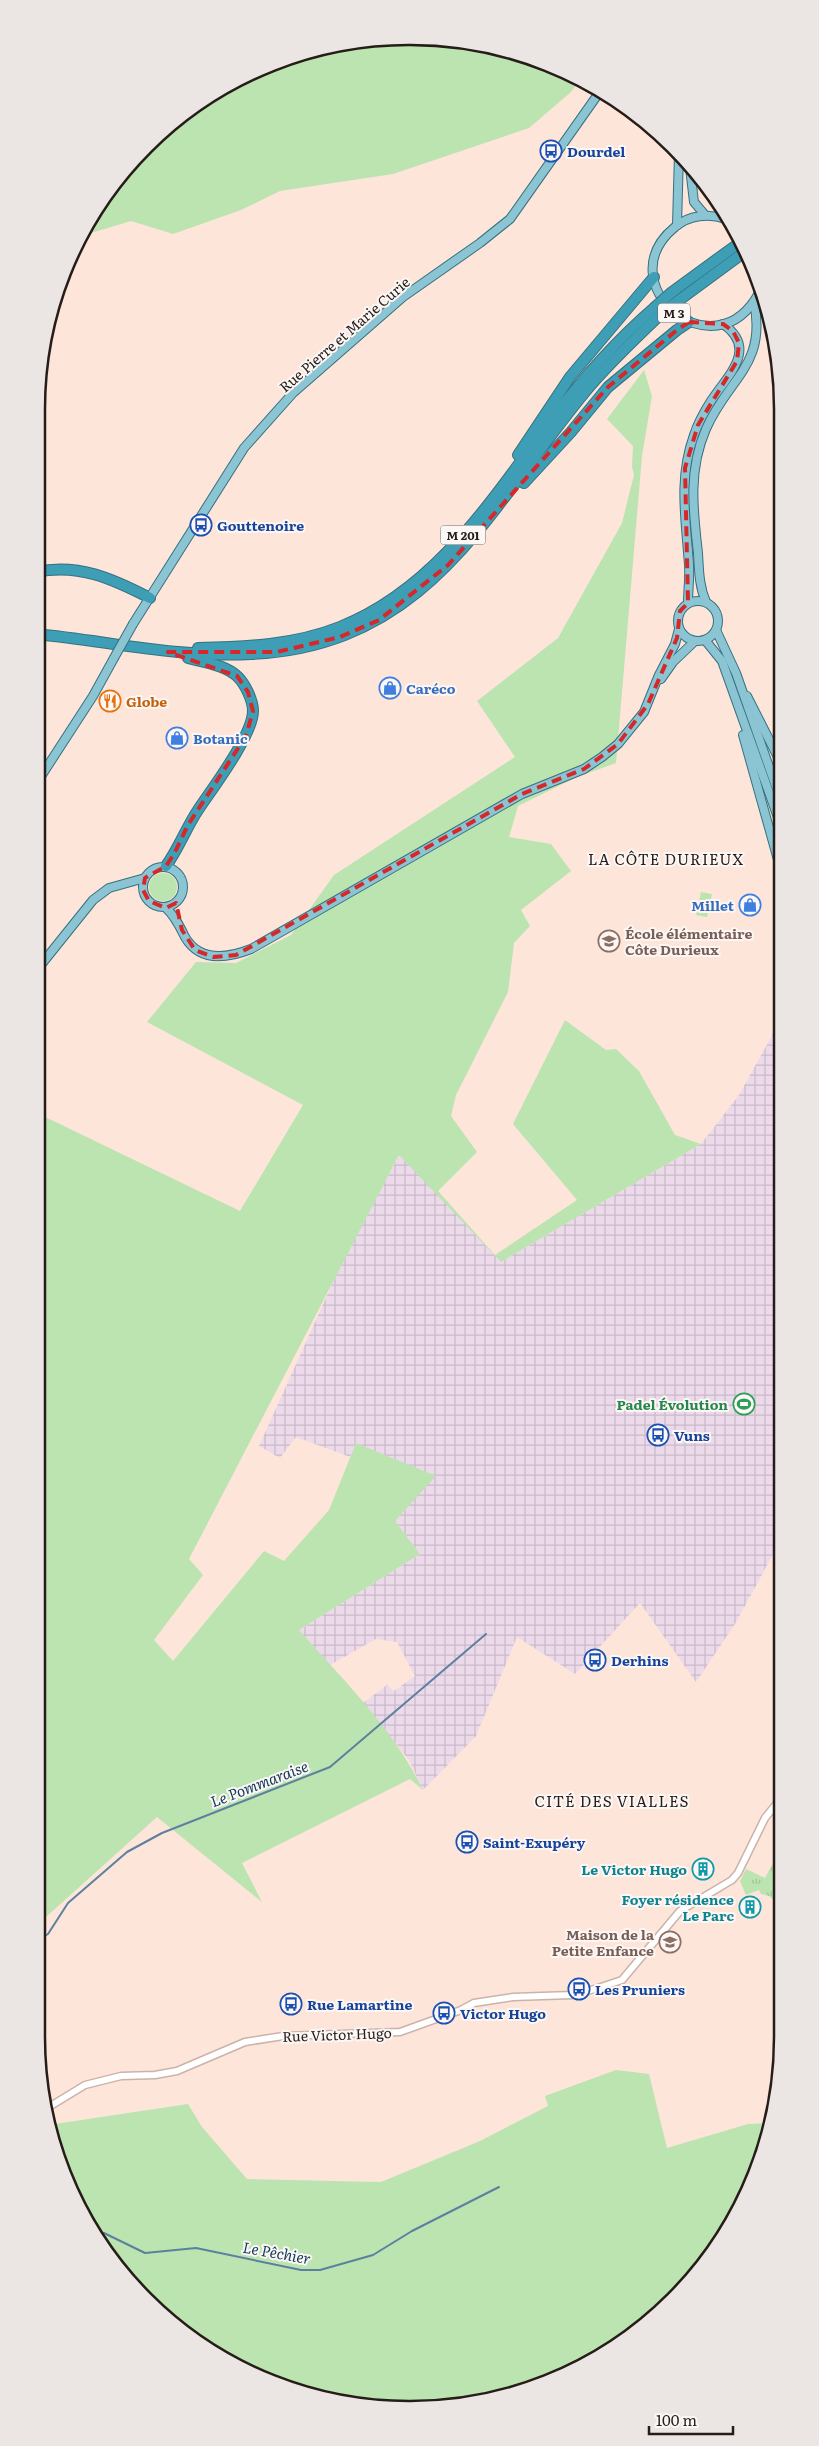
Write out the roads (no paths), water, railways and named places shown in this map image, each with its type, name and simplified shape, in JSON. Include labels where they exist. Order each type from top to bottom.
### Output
[{"type":"highway","name":"M 201","points":[[45,635],[168,652],[252,654],[306,647],[340,637],[379,620],[408,601],[448,565],[584,394],[657,311],[737,250]]},
{"type":"highway","points":[[479,525],[570,377],[654,277]]},
{"type":"highway","points":[[479,525],[572,432],[608,387],[676,330],[689,322]]},
{"type":"highway","name":"M 201","points":[[45,629],[138,643],[199,648],[240,647],[303,639],[339,627],[375,611],[402,593],[479,525]]},
{"type":"highway","points":[[45,571],[65,568],[82,570],[114,580],[150,598]]},
{"type":"highway","points":[[166,866],[188,825],[246,736],[253,711],[248,692],[237,676],[216,666],[168,652]]},
{"type":"main road","name":"Rue Pierre et Marie Curie","points":[[45,770],[90,702],[134,624],[244,448],[293,393],[403,297],[480,243],[510,219],[596,97]]},
{"type":"main road","points":[[677,226],[679,164]]},
{"type":"main road","points":[[691,178],[694,202],[705,216]]},
{"type":"main road","name":"M 3","points":[[720,218],[695,217],[677,226],[661,243],[656,254],[654,277],[658,292],[665,305],[676,315],[700,325],[723,324],[746,312],[757,297]]},
{"type":"main road","points":[[706,602],[700,582],[693,512],[693,484],[696,462],[701,441],[712,416],[741,376],[753,353],[758,324],[754,302]]},
{"type":"main road","points":[[688,603],[689,565],[683,499],[688,456],[700,420],[734,369],[739,352],[736,336],[723,324]]},
{"type":"main road","points":[[653,694],[659,675],[675,644],[679,629],[678,617],[683,606],[700,600],[706,602],[716,612],[718,619],[716,630],[774,749]]},
{"type":"main road","points":[[679,629],[688,639],[695,641],[705,640],[716,630]]},
{"type":"main road","points":[[705,640],[719,656],[774,806]]},
{"type":"main road","points":[[144,878],[143,890],[152,904],[166,908],[196,950],[204,955],[224,957],[251,949],[522,794],[584,769],[602,757],[632,728],[672,662],[695,641]]},
{"type":"main road","points":[[736,673],[774,781]]},
{"type":"main road","points":[[728,680],[774,845]]},
{"type":"main road","points":[[45,960],[93,900],[110,888],[144,878],[156,868],[166,866],[178,872],[183,882],[182,894],[177,902],[166,908]]},
{"type":"main road","points":[[125,885],[143,890]]},
{"type":"main road","points":[[177,902],[182,930]]},
{"type":"street","name":"Rue Victor Hugo","points":[[52,2105],[85,2085],[102,2079],[155,2075],[177,2071],[245,2042],[283,2036],[400,2032],[461,2010],[474,2002],[513,1997],[572,1995],[622,1980],[680,1911],[732,1880],[738,1873],[752,1840],[774,1807]]},
{"type":"waterway","name":"Le Pommaraise","points":[[45,1936],[68,1903],[127,1852],[162,1833],[330,1767],[486,1634]]},
{"type":"waterway","name":"Le Pêchier","points":[[102,2233],[145,2253],[196,2248],[301,2270],[320,2270],[373,2255],[412,2231],[499,2187]]},
{"type":"place","name":"Dourdel","points":[[551,151]]},
{"type":"place","name":"Gouttenoire","points":[[201,525]]},
{"type":"place","name":"Caréco","points":[[390,688]]},
{"type":"place","name":"Globe","points":[[110,701]]},
{"type":"place","name":"Botanic","points":[[177,738]]},
{"type":"place","name":"Millet","points":[[750,905]]},
{"type":"place","name":"École élémentaire Côte Durieux","points":[[609,941]]},
{"type":"place","name":"Padel Évolution","points":[[744,1404]]},
{"type":"place","name":"Vuns","points":[[658,1435]]},
{"type":"place","name":"Derhins","points":[[595,1660]]},
{"type":"place","name":"Saint-Exupéry","points":[[467,1842]]},
{"type":"place","name":"Le Victor Hugo","points":[[703,1869]]},
{"type":"place","name":"Foyer résidence Le Parc","points":[[750,1907]]},
{"type":"place","name":"Maison de la Petite Enfance","points":[[670,1942]]},
{"type":"place","name":"Les Pruniers","points":[[579,1989]]},
{"type":"place","name":"Rue Lamartine","points":[[291,2004]]},
{"type":"place","name":"Victor Hugo","points":[[444,2013]]},
{"type":"district","name":"LA CÔTE DURIEUX","points":[[666,858]]},
{"type":"district","name":"CITÉ DES VIALLES","points":[[612,1800]]}]
